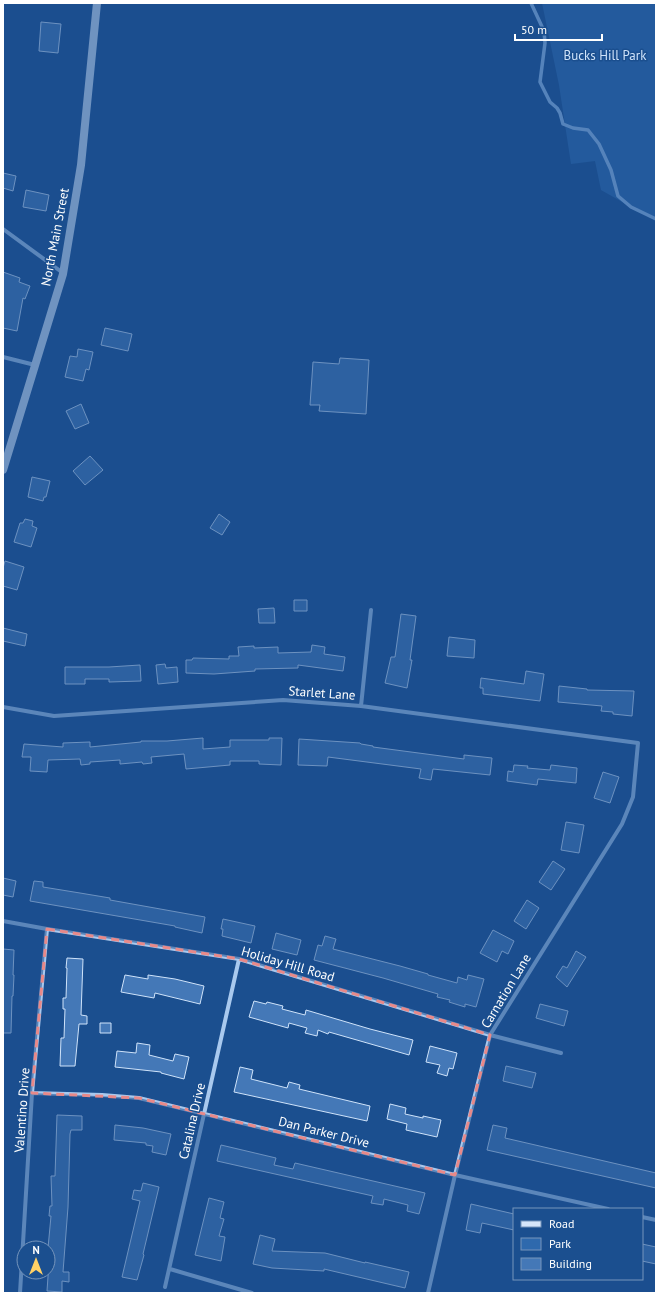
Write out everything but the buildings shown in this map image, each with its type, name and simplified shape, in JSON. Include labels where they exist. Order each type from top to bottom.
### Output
[{"type":"main road","name":"North Main Street","points":[[3,470],[63,274],[81,166],[97,3]]},
{"type":"street","points":[[3,229],[63,274]]},
{"type":"street","points":[[3,357],[35,365]]},
{"type":"street","points":[[361,706],[371,610]]},
{"type":"street","name":"Starlet Lane","points":[[3,707],[54,716],[283,700],[361,706],[638,743]]},
{"type":"street","name":"Carnation Lane","points":[[428,1293],[455,1175],[490,1035],[622,824],[633,798],[638,743]]},
{"type":"street","name":"Holiday Hill Road","points":[[3,921],[239,959],[490,1035],[561,1053]]},
{"type":"street","name":"Valentino Drive","points":[[20,1293],[32,1093],[47,929]]},
{"type":"street","name":"Catalina Drive","points":[[165,1287],[239,959]]},
{"type":"street","name":"Dan Parker Drive","points":[[32,1093],[102,1095],[139,1098],[455,1175],[604,1208]]},
{"type":"street","points":[[643,1217],[656,1220]]},
{"type":"street","points":[[170,1269],[252,1293]]},
{"type":"highlighted area","points":[[47,929],[239,959],[490,1035],[455,1175],[139,1098],[32,1093]]},
{"type":"green space","name":"Bucks Hill Park","points":[[542,3],[656,3],[656,221],[601,190],[595,161],[571,164],[559,85]]},
{"type":"waterway","points":[[531,3],[544,31],[545,43],[540,82],[550,102],[560,113],[563,124],[573,128],[588,130],[599,144],[611,170],[618,196],[631,207],[656,219]]}]
